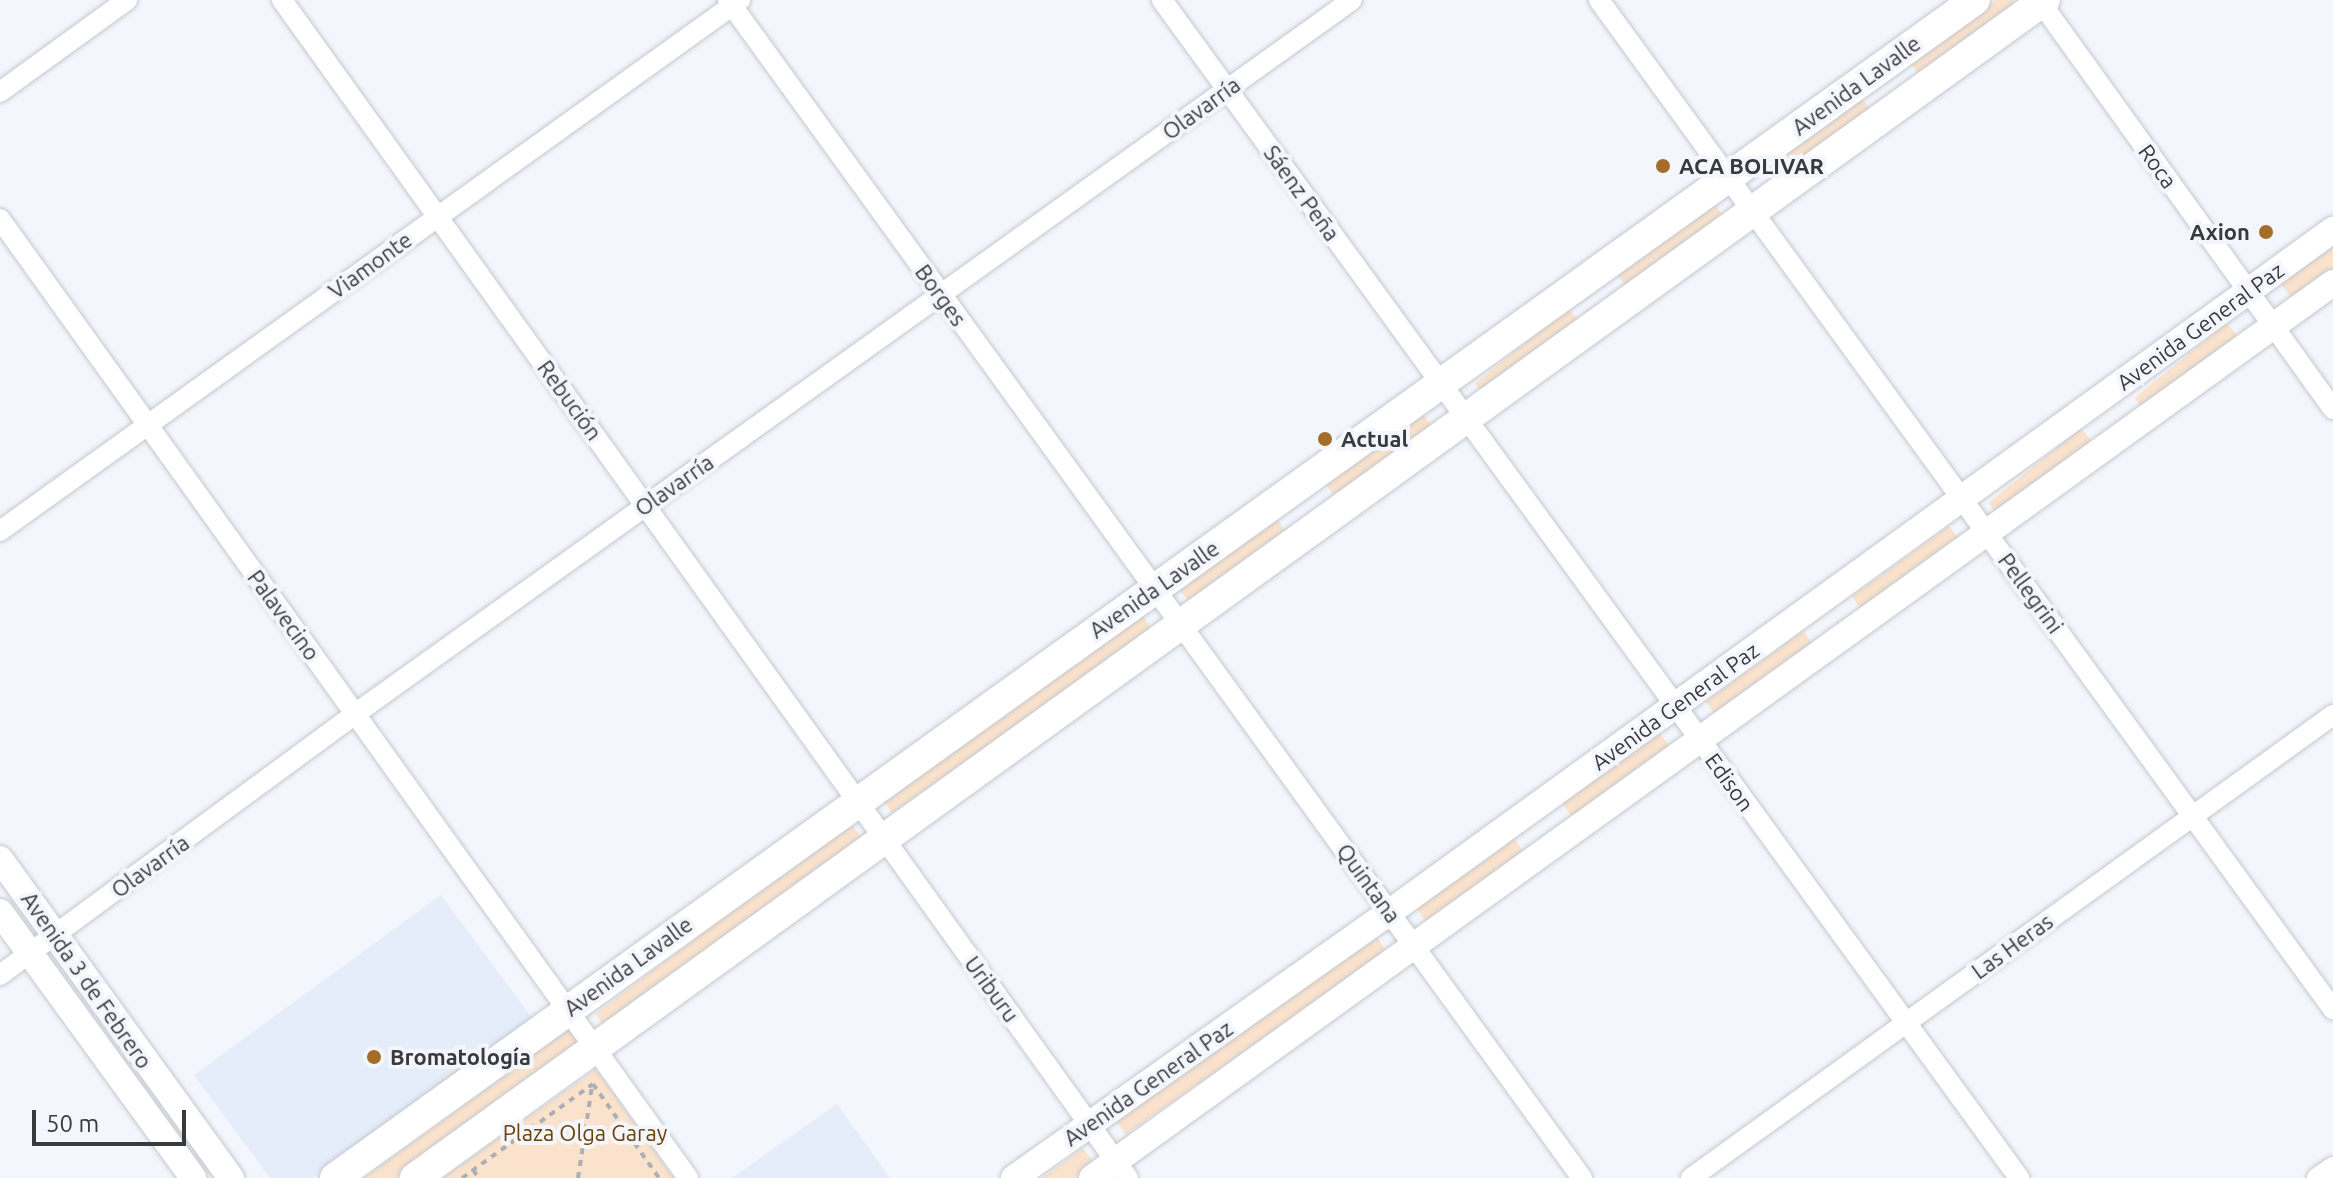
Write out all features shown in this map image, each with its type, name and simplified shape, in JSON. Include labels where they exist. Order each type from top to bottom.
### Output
[{"type":"main road","name":"Avenida Lavalle","points":[[335,1178],[1975,0]]},
{"type":"main road","name":"Avenida Lavalle","points":[[415,1178],[2041,1]]},
{"type":"street","points":[[0,92],[127,0]]},
{"type":"street","name":"Rebución","points":[[282,0],[857,801]]},
{"type":"street","name":"Sáenz Peña","points":[[1162,0],[1442,385]]},
{"type":"street","name":"Olavarría","points":[[0,975],[355,714],[1352,0]]},
{"type":"street","name":"Pellegrini","points":[[1599,0],[2333,1009]]},
{"type":"street","name":"Roca","points":[[2041,1],[2333,409]]},
{"type":"street","name":"Viamonte","points":[[0,531],[733,2]]},
{"type":"street","name":"Borges","points":[[733,2],[1153,589]]},
{"type":"street","name":"Palavecino","points":[[0,219],[688,1178]]},
{"type":"street","name":"Avenida General Paz","points":[[1014,1178],[1390,912],[2333,230]]},
{"type":"street","name":"Avenida General Paz","points":[[1092,1178],[1122,1170],[1414,946],[2333,283]]},
{"type":"street","name":"Edison","points":[[1442,385],[2019,1178]]},
{"type":"street","name":"Quintana","points":[[1153,589],[1182,624],[1582,1178]]},
{"type":"street","name":"Las Heras","points":[[1691,1178],[2333,715]]},
{"type":"street","name":"Uriburu","points":[[857,801],[1122,1170]]},
{"type":"street","name":"Avenida 3 de Febrero","points":[[0,859],[231,1178]]},
{"type":"street","name":"Avenida 3 de Febrero","points":[[0,912],[193,1178]]},
{"type":"street","points":[[142,1108],[165,1090]]},
{"type":"street","points":[[2317,1178],[2333,1167]]},
{"type":"path","points":[[578,1178],[593,1084],[595,1048]]},
{"type":"path","points":[[462,1178],[593,1084]]},
{"type":"path","points":[[593,1084],[659,1178]]},
{"type":"path","points":[[473,1170],[479,1178]]},
{"type":"shaded area","points":[[441,895],[532,1018],[313,1178],[270,1178],[194,1075]]},
{"type":"shaded area","points":[[837,1104],[890,1178],[732,1178]]},
{"type":"green space","points":[[1995,0],[2013,0],[2018,8],[1921,77],[1909,62]]},
{"type":"green space","points":[[1861,97],[1872,112],[1776,182],[1765,167]]},
{"type":"green space","points":[[1714,203],[1725,219],[1627,287],[1616,272]]},
{"type":"green space","points":[[2333,245],[2333,269],[2292,298],[2280,283]]},
{"type":"green space","points":[[1568,308],[1580,323],[1487,398],[1475,384]]},
{"type":"green space","points":[[2227,323],[2239,338],[2146,413],[2135,398]]},
{"type":"green space","points":[[1423,414],[1434,429],[1337,500],[1326,485]]},
{"type":"green space","points":[[2081,428],[2093,443],[2000,518],[1989,503]]},
{"type":"green space","points":[[1277,519],[1288,534],[1191,605],[1180,590]]},
{"type":"green space","points":[[1949,526],[1960,541],[1863,612],[1852,597]]},
{"type":"green space","points":[[1142,615],[1153,631],[892,813],[882,797]]},
{"type":"green space","points":[[1803,631],[1814,646],[1717,717],[1706,702]]},
{"type":"green space","points":[[1659,732],[1670,748],[1572,816],[1561,801]]},
{"type":"green space","points":[[850,822],[862,838],[607,1030],[595,1014]]},
{"type":"green space","points":[[1513,837],[1524,852],[1427,923],[1416,908]]},
{"type":"green space","points":[[1376,936],[1387,952],[1126,1135],[1115,1119]]},
{"type":"green space","points":[[569,1029],[580,1044],[396,1178],[364,1178]]},
{"type":"green space","name":"Plaza Olga Garay","points":[[596,1069],[674,1178],[442,1178]]},
{"type":"green space","points":[[1083,1148],[1095,1164],[1075,1178],[1042,1178]]},
{"type":"place","name":"ACA BOLIVAR","points":[[1663,166]]},
{"type":"place","name":"Axion","points":[[2266,232]]},
{"type":"place","name":"Actual","points":[[1325,439]]},
{"type":"place","name":"Bromatología","points":[[374,1057]]}]
